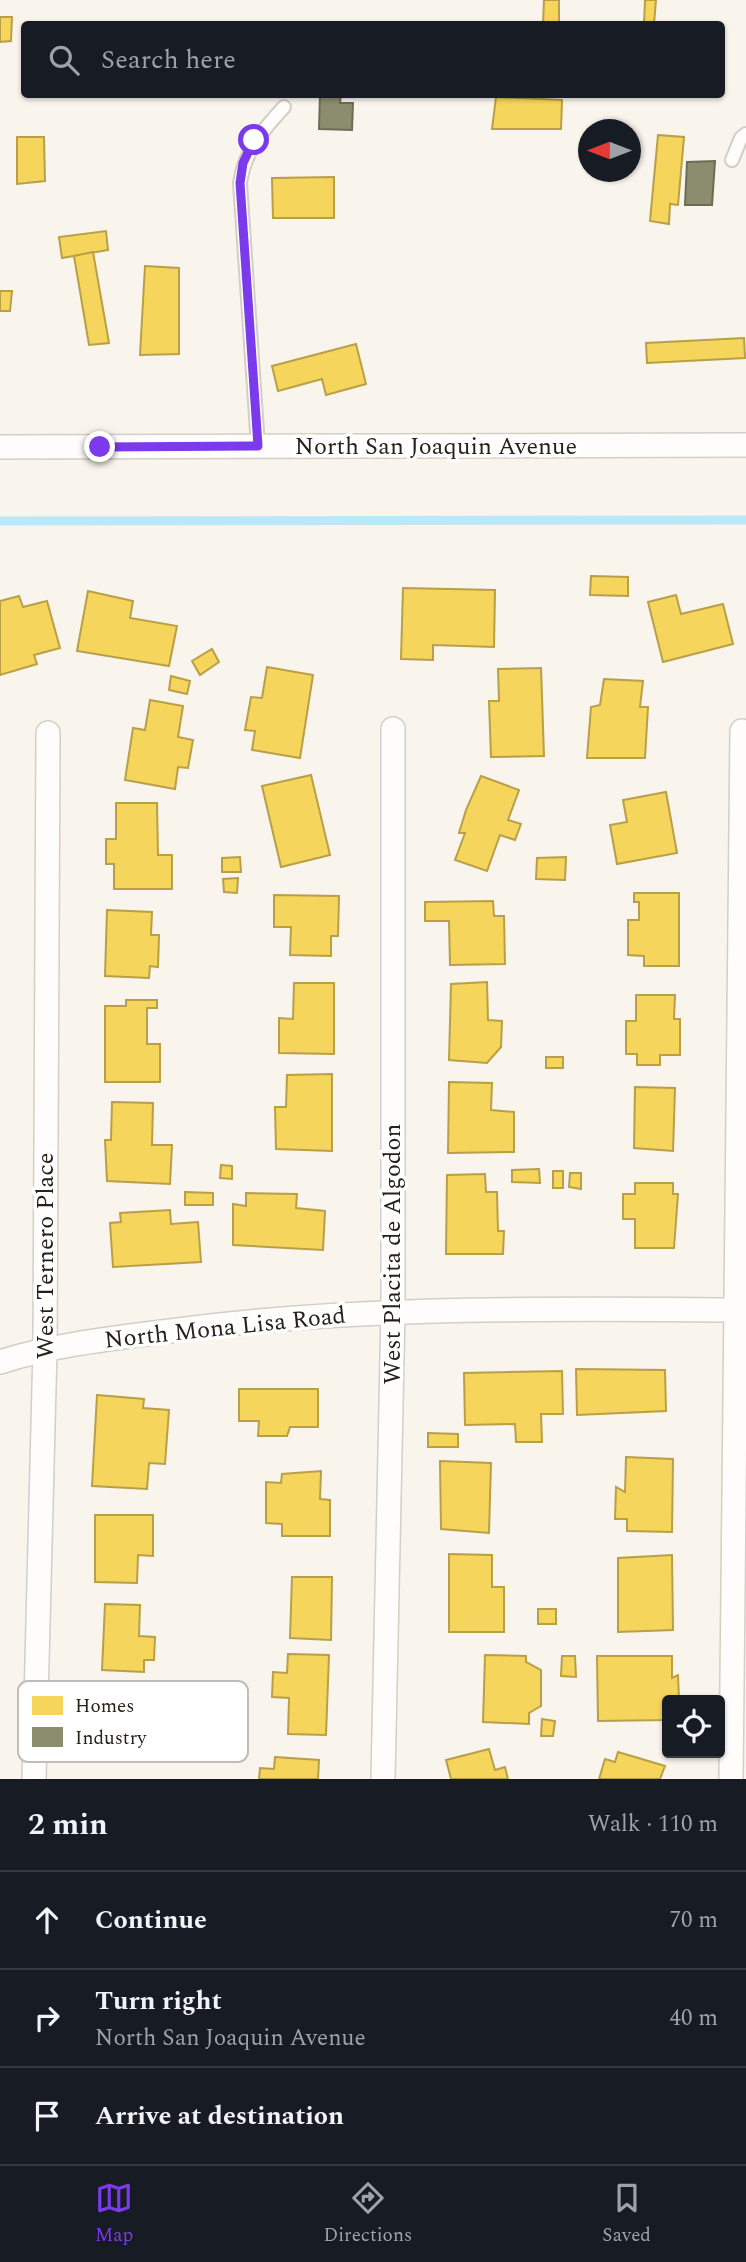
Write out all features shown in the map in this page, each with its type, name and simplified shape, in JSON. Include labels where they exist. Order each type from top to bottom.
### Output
[{"type":"street","name":"North San Joaquin Avenue","points":[[0,447],[746,445]]},
{"type":"street","name":"West Placita de Algodon","points":[[383,1779],[393,1311],[393,729]]},
{"type":"street","points":[[731,1779],[740,1310],[742,731]]},
{"type":"street","name":"West Ternero Place","points":[[37,1681],[45,1348],[48,733]]},
{"type":"street","name":"North Mona Lisa Road","points":[[0,1362],[45,1348],[246,1320],[393,1311],[740,1310]]},
{"type":"lane","points":[[258,446],[240,183],[243,163],[254,140],[284,107]]},
{"type":"lane","points":[[732,160],[741,138],[746,134]]},
{"type":"building: Homes","points":[[544,0],[559,0],[559,21],[543,21]]},
{"type":"building: Homes","points":[[645,0],[656,0],[654,21],[644,21]]},
{"type":"building: Homes","points":[[0,17],[12,17],[11,41],[0,42]]},
{"type":"building: Homes","points":[[496,98],[562,100],[561,129],[492,129]]},
{"type":"building: Homes","points":[[658,135],[684,137],[678,205],[670,204],[669,224],[650,221]]},
{"type":"building: Homes","points":[[17,137],[44,137],[45,181],[17,184]]},
{"type":"building: Homes","points":[[334,177],[334,218],[273,218],[272,178]]},
{"type":"building: Homes","points":[[106,231],[108,250],[62,258],[59,237]]},
{"type":"building: Homes","points":[[93,252],[109,343],[89,345],[74,256]]},
{"type":"building: Homes","points":[[145,266],[179,268],[179,354],[140,355]]},
{"type":"building: Homes","points":[[0,291],[12,291],[10,311],[0,311]]},
{"type":"building: Homes","points":[[744,338],[745,358],[647,363],[646,343]]},
{"type":"building: Homes","points":[[356,344],[366,384],[326,395],[322,379],[278,391],[272,366]]},
{"type":"building: Homes","points":[[591,576],[628,577],[628,596],[590,595]]},
{"type":"building: Homes","points":[[403,588],[495,590],[494,647],[433,645],[433,660],[401,659]]},
{"type":"building: Homes","points":[[88,591],[133,601],[130,618],[177,626],[169,666],[77,651]]},
{"type":"building: Homes","points":[[676,595],[681,614],[723,604],[733,644],[663,662],[648,602]]},
{"type":"building: Homes","points":[[19,596],[23,607],[47,601],[60,648],[34,655],[37,664],[0,675],[0,601]]},
{"type":"building: Homes","points":[[212,649],[219,662],[200,675],[192,661]]},
{"type":"building: Homes","points":[[267,667],[313,675],[300,758],[252,750],[255,731],[245,730],[251,697],[262,698]]},
{"type":"building: Homes","points":[[541,668],[544,756],[491,757],[489,701],[499,701],[498,669]]},
{"type":"building: Homes","points":[[171,676],[190,681],[187,694],[169,690]]},
{"type":"building: Homes","points":[[604,679],[643,681],[640,707],[648,707],[645,758],[587,758],[591,707],[600,705]]},
{"type":"building: Homes","points":[[150,700],[183,706],[178,737],[193,740],[188,768],[178,767],[175,789],[125,780],[133,728],[145,730]]},
{"type":"building: Homes","points":[[311,775],[330,855],[281,867],[262,786]]},
{"type":"building: Homes","points":[[481,776],[519,790],[508,820],[521,824],[515,840],[500,835],[487,871],[455,860],[465,833],[459,833],[466,810]]},
{"type":"building: Homes","points":[[666,792],[677,853],[617,864],[610,825],[627,822],[623,800]]},
{"type":"building: Homes","points":[[116,803],[157,803],[158,855],[172,855],[172,889],[114,889],[114,864],[106,864],[106,839],[116,839]]},
{"type":"building: Homes","points":[[240,857],[241,872],[222,872],[222,858]]},
{"type":"building: Homes","points":[[566,857],[565,880],[536,879],[537,858]]},
{"type":"building: Homes","points":[[238,878],[237,893],[224,892],[223,879]]},
{"type":"building: Homes","points":[[634,893],[679,893],[679,966],[644,966],[644,956],[628,955],[628,920],[639,920],[639,902],[634,902]]},
{"type":"building: Homes","points":[[274,895],[339,896],[338,936],[331,936],[331,956],[290,955],[291,927],[274,927]]},
{"type":"building: Homes","points":[[493,901],[494,916],[504,916],[505,964],[450,965],[449,921],[425,921],[425,902]]},
{"type":"building: Homes","points":[[107,910],[152,912],[151,935],[159,935],[158,967],[150,966],[149,978],[105,976]]},
{"type":"building: Homes","points":[[487,982],[488,1020],[502,1021],[501,1047],[487,1063],[449,1060],[451,984]]},
{"type":"building: Homes","points":[[294,983],[334,983],[334,1054],[279,1053],[279,1018],[293,1019]]},
{"type":"building: Homes","points":[[636,995],[675,995],[674,1019],[680,1019],[680,1055],[660,1055],[660,1065],[637,1065],[637,1054],[626,1054],[626,1021],[636,1021]]},
{"type":"building: Homes","points":[[126,1000],[157,1000],[157,1008],[147,1008],[147,1044],[160,1044],[160,1082],[105,1082],[105,1006],[126,1006]]},
{"type":"building: Homes","points":[[546,1057],[563,1057],[563,1068],[546,1068]]},
{"type":"building: Homes","points":[[332,1074],[332,1151],[276,1149],[275,1107],[286,1107],[287,1075]]},
{"type":"building: Homes","points":[[449,1082],[492,1083],[491,1110],[514,1112],[514,1152],[448,1153]]},
{"type":"building: Homes","points":[[635,1087],[675,1088],[673,1151],[634,1148]]},
{"type":"building: Homes","points":[[112,1102],[153,1103],[152,1145],[172,1145],[170,1184],[107,1181],[105,1140],[111,1140]]},
{"type":"building: Homes","points":[[221,1165],[232,1166],[232,1179],[220,1178]]},
{"type":"building: Homes","points":[[539,1169],[540,1183],[512,1182],[512,1170]]},
{"type":"building: Homes","points":[[553,1171],[563,1171],[563,1188],[553,1188]]},
{"type":"building: Homes","points":[[570,1173],[581,1173],[581,1189],[569,1187]]},
{"type":"building: Homes","points":[[485,1174],[486,1192],[497,1192],[498,1231],[504,1231],[503,1254],[446,1254],[447,1175]]},
{"type":"building: Homes","points":[[635,1183],[673,1183],[673,1194],[678,1194],[674,1248],[635,1248],[635,1219],[623,1219],[623,1194],[635,1194]]},
{"type":"building: Homes","points":[[185,1192],[213,1193],[213,1205],[185,1205]]},
{"type":"building: Homes","points":[[246,1193],[297,1194],[296,1208],[325,1211],[323,1250],[233,1245],[233,1204],[246,1206]]},
{"type":"building: Homes","points":[[170,1210],[171,1224],[198,1222],[201,1262],[113,1267],[110,1223],[121,1222],[120,1213]]},
{"type":"building: Homes","points":[[576,1369],[665,1370],[666,1411],[577,1415]]},
{"type":"building: Homes","points":[[562,1371],[563,1414],[541,1414],[542,1442],[516,1442],[515,1424],[465,1425],[464,1373]]},
{"type":"building: Homes","points":[[239,1389],[318,1389],[318,1427],[290,1427],[287,1436],[258,1436],[259,1421],[239,1421]]},
{"type":"building: Homes","points":[[97,1395],[144,1399],[143,1408],[169,1410],[165,1464],[149,1463],[147,1489],[92,1486]]},
{"type":"building: Homes","points":[[428,1433],[458,1434],[458,1447],[428,1447]]},
{"type":"building: Homes","points":[[626,1457],[673,1459],[672,1532],[627,1531],[627,1519],[615,1519],[616,1487],[625,1492]]},
{"type":"building: Homes","points":[[440,1461],[491,1463],[489,1533],[441,1529]]},
{"type":"building: Homes","points":[[321,1471],[320,1499],[330,1500],[330,1536],[282,1536],[282,1524],[266,1523],[266,1482],[281,1483],[282,1474]]},
{"type":"building: Homes","points":[[95,1515],[153,1515],[153,1556],[138,1555],[137,1583],[95,1582]]},
{"type":"building: Homes","points":[[449,1554],[492,1555],[492,1587],[504,1587],[504,1632],[449,1632]]},
{"type":"building: Homes","points":[[672,1555],[673,1630],[618,1632],[618,1558]]},
{"type":"building: Homes","points":[[292,1577],[332,1577],[331,1640],[290,1638]]},
{"type":"building: Homes","points":[[105,1604],[140,1605],[139,1636],[155,1637],[154,1660],[144,1660],[144,1672],[102,1670]]},
{"type":"building: Homes","points":[[538,1609],[556,1609],[556,1624],[538,1624]]},
{"type":"building: Homes","points":[[288,1654],[329,1655],[326,1735],[288,1734],[289,1698],[272,1697],[273,1672],[287,1673]]},
{"type":"building: Homes","points":[[485,1655],[526,1656],[526,1662],[541,1670],[541,1706],[529,1713],[529,1724],[483,1722]]},
{"type":"building: Homes","points":[[562,1656],[575,1656],[576,1677],[561,1676]]},
{"type":"building: Homes","points":[[597,1656],[672,1656],[672,1678],[678,1675],[679,1695],[662,1695],[662,1720],[598,1721]]},
{"type":"building: Homes","points":[[542,1719],[555,1721],[553,1736],[541,1736]]},
{"type":"building: Homes","points":[[489,1749],[495,1770],[505,1767],[508,1779],[451,1779],[446,1760]]},
{"type":"building: Homes","points":[[618,1752],[665,1766],[660,1779],[599,1779],[605,1759],[615,1762]]},
{"type":"building: Homes","points":[[275,1757],[319,1760],[318,1779],[259,1779],[260,1768],[274,1769]]},
{"type":"building: Industry","points":[[320,98],[341,98],[340,103],[353,103],[352,130],[319,129]]},
{"type":"building: Industry","points":[[715,161],[712,205],[685,205],[687,162]]},
{"type":"waterway","points":[[0,521],[746,520]]},
{"type":"route","points":[[100,447],[258,446],[240,183],[243,163],[254,140]]}]
